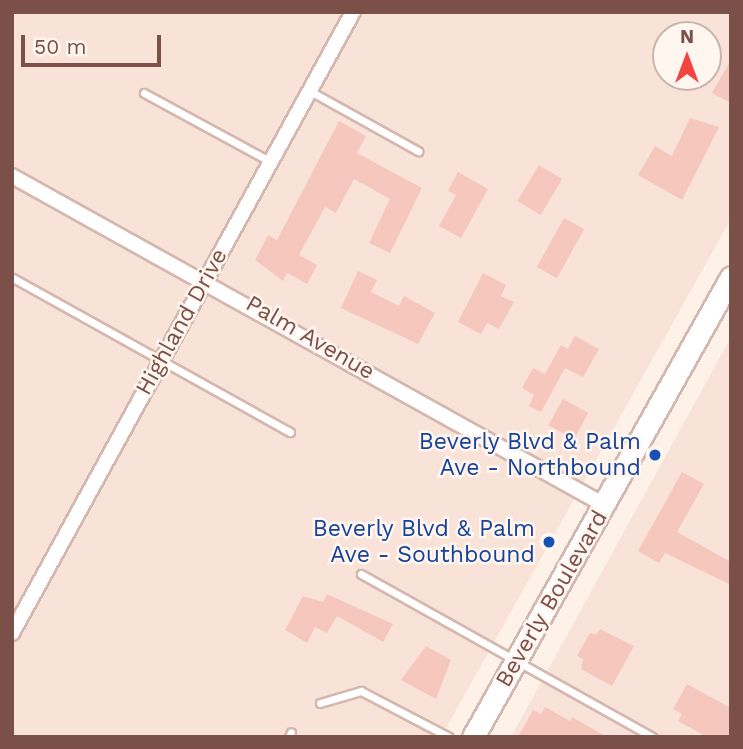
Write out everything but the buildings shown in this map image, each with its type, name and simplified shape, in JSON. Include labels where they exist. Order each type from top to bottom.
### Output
[{"type":"main road","name":"Beverly Boulevard","points":[[473,737],[606,506],[731,277]]},
{"type":"street","name":"Highland Drive","points":[[12,633],[353,12]]},
{"type":"street","name":"Palm Avenue","points":[[12,176],[206,279],[606,506]]},
{"type":"lane","points":[[310,91],[418,152]]},
{"type":"lane","points":[[144,93],[271,162]]},
{"type":"lane","points":[[13,278],[290,432]]},
{"type":"lane","points":[[360,574],[518,659],[653,737]]},
{"type":"lane","points":[[320,703],[361,691],[449,737]]},
{"type":"shaded area","points":[[12,12],[731,12],[731,219],[441,737],[12,737]]},
{"type":"shaded area","points":[[731,337],[731,737],[511,737]]},
{"type":"place","name":"Beverly Blvd & Palm Ave - Northbound","points":[[655,455]]},
{"type":"place","name":"Beverly Blvd & Palm Ave - Southbound","points":[[549,542]]}]
